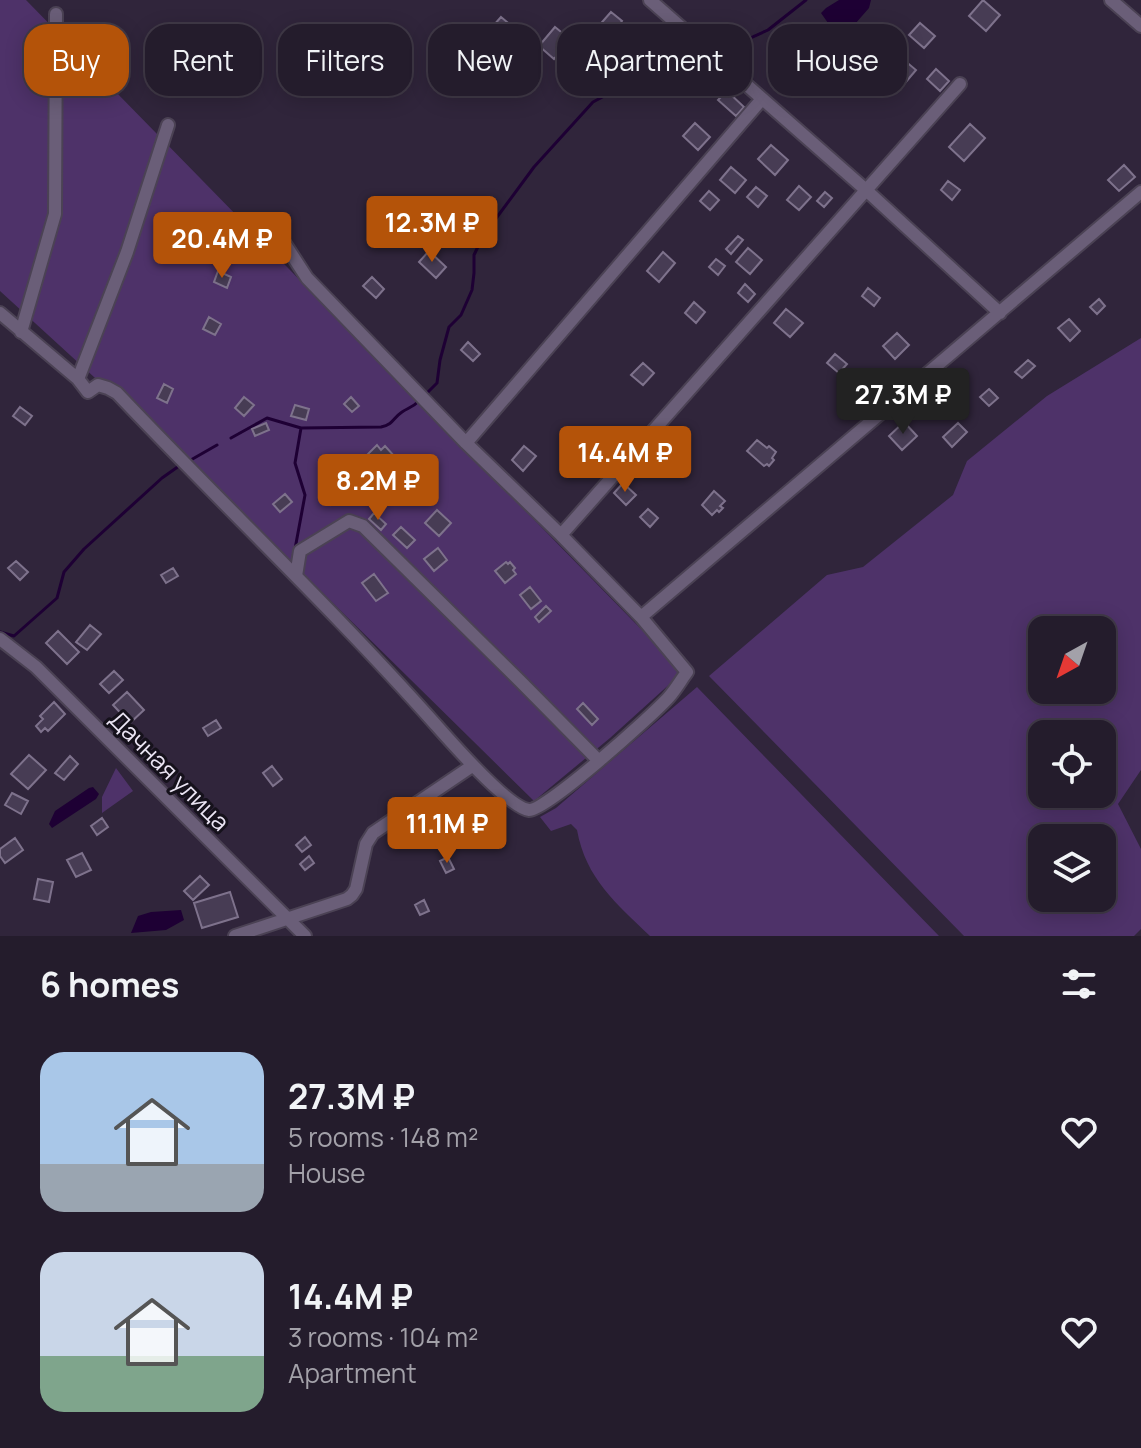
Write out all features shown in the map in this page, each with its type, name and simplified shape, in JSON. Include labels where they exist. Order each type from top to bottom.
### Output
[{"type":"street","points":[[650,0],[1000,313]]},
{"type":"street","points":[[1111,0],[1141,26]]},
{"type":"street","points":[[21,332],[55,214],[56,14]]},
{"type":"street","points":[[561,535],[960,84]]},
{"type":"street","points":[[466,443],[762,99]]},
{"type":"street","points":[[78,379],[127,252],[168,125]]},
{"type":"street","points":[[641,617],[1141,192]]},
{"type":"street","points":[[0,313],[78,379],[88,392],[98,385],[117,393],[296,576],[472,766],[516,804],[526,810],[536,809],[599,761],[669,697],[687,672],[641,617],[466,443],[307,278],[283,241]]},
{"type":"street","points":[[296,576],[300,551],[349,521],[363,526],[599,761]]},
{"type":"street","name":"Дачная улица","points":[[0,641],[36,667],[305,936]]},
{"type":"street","points":[[235,936],[347,899],[356,889],[366,844],[373,833],[472,766]]},
{"type":"shaded area","points":[[0,0],[26,0],[49,24],[24,24],[24,96],[120,96],[683,672],[534,801],[224,496],[0,291]]},
{"type":"shaded area","points":[[839,0],[871,0],[869,8],[855,24],[830,24],[821,13]]},
{"type":"shaded area","points":[[1141,338],[1141,770],[1118,804],[1141,849],[1141,929],[1134,936],[964,936],[709,676],[827,575],[863,567],[953,495],[967,461],[1047,396]]},
{"type":"shaded area","points":[[697,687],[939,936],[650,936],[626,912],[604,889],[587,863],[577,830],[571,824],[551,831],[540,817],[556,808]]},
{"type":"shaded area","points":[[116,768],[133,791],[102,813],[102,797]]},
{"type":"shaded area","points":[[93,787],[99,794],[96,799],[52,828],[49,824],[55,811]]},
{"type":"shaded area","points":[[181,910],[184,920],[166,930],[131,933],[138,916]]},
{"type":"building","points":[[983,0],[1000,15],[986,31],[969,16]]},
{"type":"building","points":[[611,12],[622,21],[620,24],[600,24]]},
{"type":"building","points":[[501,17],[509,24],[495,24]]},
{"type":"building","points":[[920,23],[935,36],[924,48],[909,35]]},
{"type":"building","points":[[555,27],[557,29],[557,56],[554,59],[541,48]]},
{"type":"building","points":[[907,62],[916,70],[907,81]]},
{"type":"building","points":[[936,69],[949,81],[940,91],[927,79]]},
{"type":"building","points":[[722,96],[732,96],[744,107],[736,116],[718,100]]},
{"type":"building","points":[[695,123],[710,137],[698,150],[683,136]]},
{"type":"building","points":[[970,124],[985,138],[964,161],[949,147]]},
{"type":"building","points":[[771,145],[788,160],[775,175],[758,159]]},
{"type":"building","points":[[1124,165],[1135,177],[1119,191],[1108,180]]},
{"type":"building","points":[[731,167],[746,180],[735,193],[720,180]]},
{"type":"building","points":[[948,181],[960,190],[952,200],[941,190]]},
{"type":"building","points":[[799,186],[811,197],[799,210],[787,200]]},
{"type":"building","points":[[756,187],[767,196],[758,207],[747,197]]},
{"type":"building","points":[[709,191],[719,200],[710,210],[700,201]]},
{"type":"building","points":[[825,192],[832,198],[824,207],[817,201]]},
{"type":"building","points":[[738,236],[743,240],[731,254],[726,249]]},
{"type":"building","points":[[748,248],[762,260],[750,274],[736,262]]},
{"type":"building","points":[[429,251],[446,267],[436,278],[419,262]]},
{"type":"building","points":[[663,252],[675,263],[659,282],[647,271]]},
{"type":"building","points":[[716,259],[725,266],[718,275],[709,267]]},
{"type":"building","points":[[218,271],[231,277],[227,288],[214,282]]},
{"type":"building","points":[[372,277],[384,289],[376,298],[363,286]]},
{"type":"building","points":[[745,284],[755,294],[748,302],[738,293]]},
{"type":"building","points":[[868,288],[880,298],[874,306],[862,296]]},
{"type":"building","points":[[1099,299],[1105,306],[1097,314],[1090,307]]},
{"type":"building","points":[[694,302],[705,312],[696,323],[685,313]]},
{"type":"building","points":[[786,309],[803,323],[790,337],[774,323]]},
{"type":"building","points":[[209,317],[221,324],[215,335],[203,329]]},
{"type":"building","points":[[1069,319],[1080,331],[1070,341],[1058,328]]},
{"type":"building","points":[[897,333],[909,345],[895,359],[883,346]]},
{"type":"building","points":[[468,342],[480,354],[473,361],[461,350]]},
{"type":"building","points":[[835,354],[847,364],[839,373],[827,363]]},
{"type":"building","points":[[1028,360],[1035,366],[1022,378],[1015,372]]},
{"type":"building","points":[[643,363],[654,373],[643,385],[631,375]]},
{"type":"building","points":[[164,384],[173,389],[167,403],[157,398]]},
{"type":"building","points":[[989,389],[998,398],[989,406],[980,397]]},
{"type":"building","points":[[942,391],[954,403],[949,408],[937,396]]},
{"type":"building","points":[[244,397],[254,405],[244,416],[235,408]]},
{"type":"building","points":[[351,397],[359,406],[352,412],[344,404]]},
{"type":"building","points":[[295,405],[309,409],[306,420],[291,416]]},
{"type":"building","points":[[20,407],[32,416],[25,425],[13,416]]},
{"type":"building","points":[[904,422],[917,436],[902,450],[889,436]]},
{"type":"building","points":[[266,423],[269,430],[255,436],[252,429]]},
{"type":"building","points":[[958,423],[967,432],[952,447],[943,437]]},
{"type":"building","points":[[757,440],[776,452],[769,466],[764,466],[747,451]]},
{"type":"building","points":[[377,445],[381,450],[385,446],[396,458],[392,461],[397,467],[385,478],[365,457]]},
{"type":"building","points":[[524,446],[536,456],[523,471],[512,460]]},
{"type":"building","points":[[655,454],[671,468],[665,475],[662,473],[659,476],[646,465]]},
{"type":"building","points":[[623,483],[636,495],[626,505],[614,493]]},
{"type":"building","points":[[333,488],[339,501],[331,505],[325,493]]},
{"type":"building","points":[[714,491],[725,501],[720,506],[723,508],[712,515],[702,505]]},
{"type":"building","points":[[285,494],[292,502],[280,512],[273,504]]},
{"type":"building","points":[[648,509],[658,518],[650,527],[640,517]]},
{"type":"building","points":[[437,510],[451,523],[439,536],[425,523]]},
{"type":"building","points":[[374,513],[386,524],[381,530],[369,519]]},
{"type":"building","points":[[401,527],[415,540],[407,548],[393,535]]},
{"type":"building","points":[[438,548],[447,560],[434,571],[424,559]]},
{"type":"building","points":[[16,561],[28,572],[20,580],[8,568]]},
{"type":"building","points":[[506,562],[515,568],[516,574],[505,583],[495,571]]},
{"type":"building","points":[[173,568],[178,576],[166,583],[161,575]]},
{"type":"building","points":[[374,574],[388,593],[376,601],[362,583]]},
{"type":"building","points":[[530,587],[541,601],[531,609],[520,595]]},
{"type":"building","points":[[546,606],[551,611],[539,622],[535,617]]},
{"type":"building","points":[[90,625],[101,634],[87,650],[76,642]]},
{"type":"building","points":[[58,631],[79,652],[67,664],[46,643]]},
{"type":"building","points":[[114,671],[123,680],[109,693],[100,684]]},
{"type":"building","points":[[127,692],[144,710],[130,723],[113,705]]},
{"type":"building","points":[[54,702],[65,714],[48,731],[45,728],[41,732],[36,726],[43,719],[40,716]]},
{"type":"building","points":[[583,703],[598,719],[592,725],[577,709]]},
{"type":"building","points":[[216,720],[221,728],[208,736],[203,728]]},
{"type":"building","points":[[29,755],[46,770],[28,789],[11,774]]},
{"type":"building","points":[[70,756],[78,764],[64,780],[55,773]]},
{"type":"building","points":[[272,766],[282,779],[273,786],[263,773]]},
{"type":"building","points":[[12,793],[28,801],[21,814],[5,805]]},
{"type":"building","points":[[102,818],[108,827],[97,835],[91,826]]},
{"type":"building","points":[[456,819],[463,828],[450,837],[444,829]]},
{"type":"building","points":[[305,837],[311,845],[302,852],[296,845]]},
{"type":"building","points":[[15,838],[23,850],[5,863],[0,849]]},
{"type":"building","points":[[82,853],[91,870],[76,877],[67,860]]},
{"type":"building","points":[[309,856],[314,863],[305,870],[300,864]]},
{"type":"building","points":[[448,857],[454,869],[446,873],[440,861]]},
{"type":"building","points":[[200,876],[209,885],[193,900],[184,891]]},
{"type":"building","points":[[38,879],[53,882],[49,902],[34,899]]},
{"type":"building","points":[[230,892],[238,917],[202,928],[194,903]]},
{"type":"building","points":[[424,900],[429,911],[420,915],[415,905]]},
{"type":"waterway","points":[[752,37],[768,30],[806,0]]},
{"type":"waterway","points":[[424,396],[437,383],[449,327],[461,315],[472,290],[474,255],[483,236],[534,167],[593,102],[604,96]]},
{"type":"waterway","points":[[231,438],[267,418],[301,428],[381,427],[419,401]]},
{"type":"waterway","points":[[295,549],[305,495],[295,463],[301,428]]},
{"type":"waterway","points":[[189,461],[217,445]]},
{"type":"waterway","points":[[0,632],[14,636],[57,598],[64,572],[84,549],[179,466]]}]
